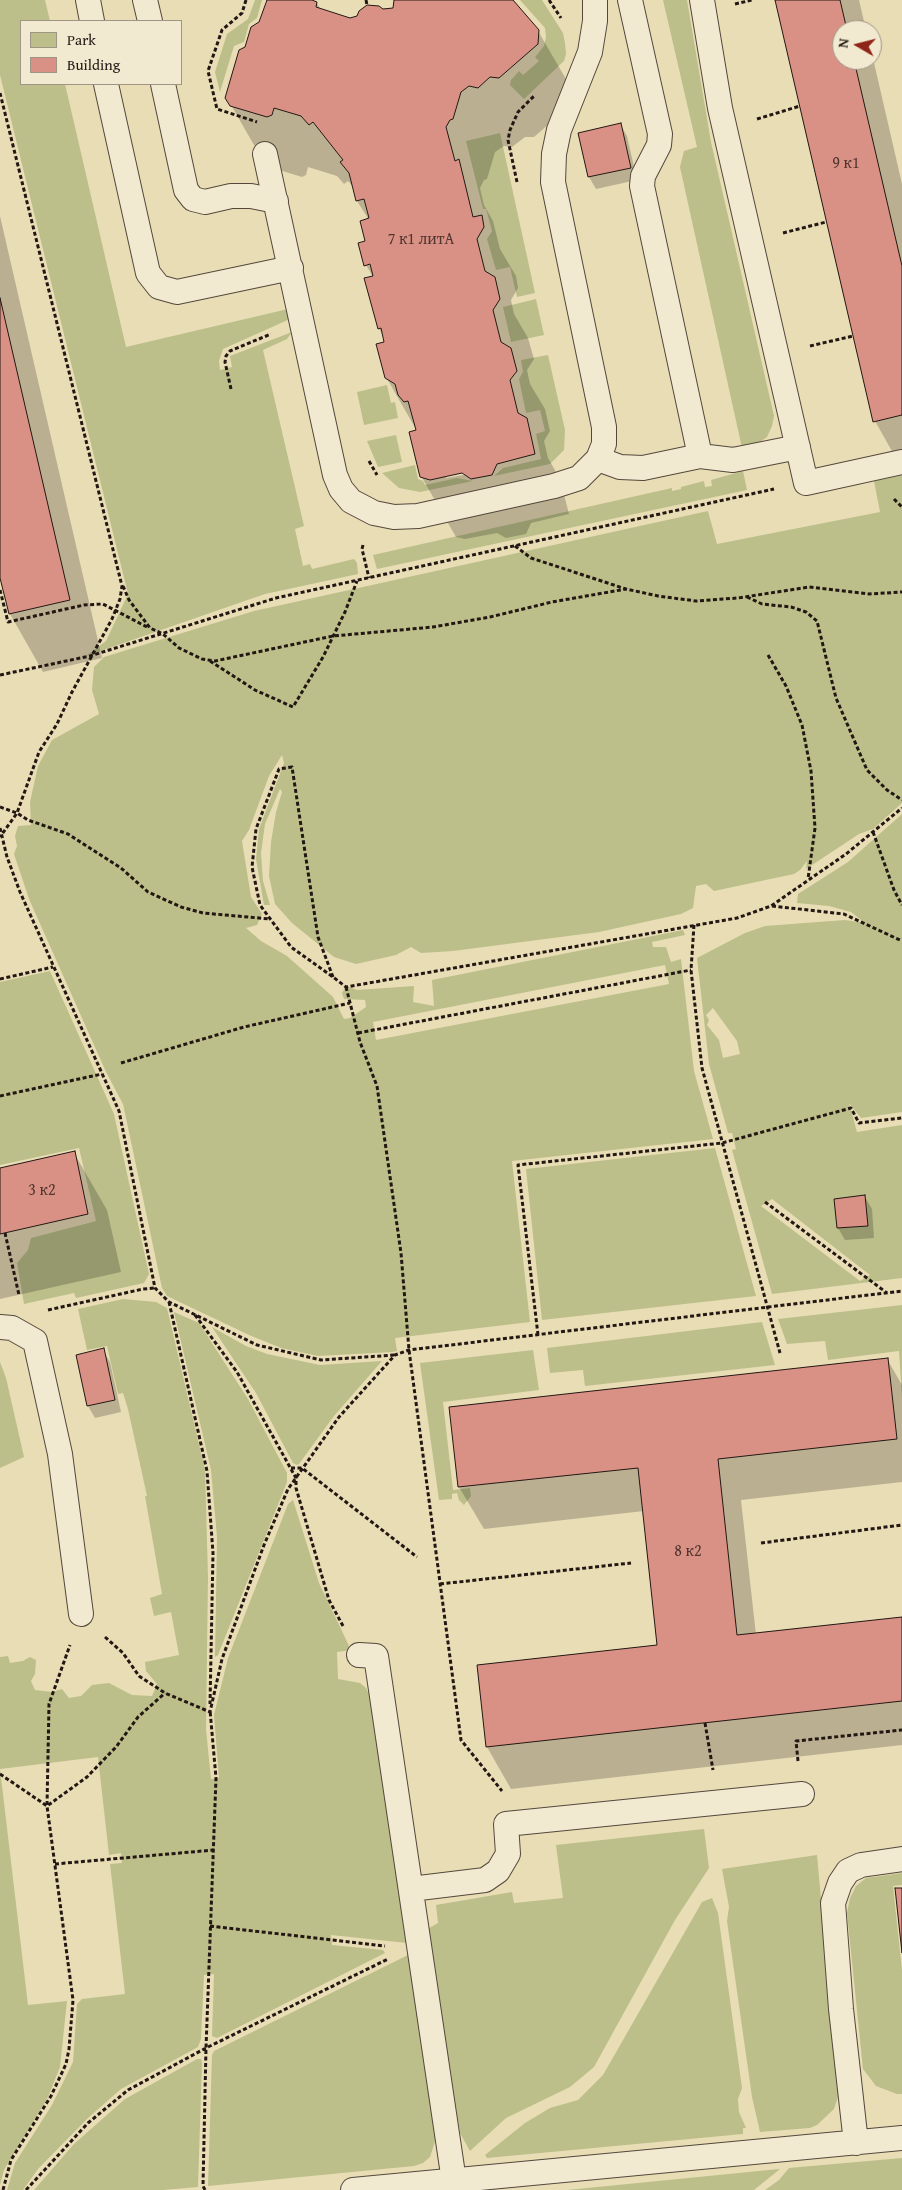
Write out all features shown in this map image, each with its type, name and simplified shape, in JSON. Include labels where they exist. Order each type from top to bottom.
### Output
[{"type":"lane","points":[[88,0],[92,20]]},
{"type":"lane","points":[[145,0],[150,20]]},
{"type":"lane","points":[[265,154],[335,475],[341,489],[352,501],[374,513],[394,517],[418,516],[554,486],[579,478],[598,459],[604,444],[604,427],[553,182],[554,154],[559,130],[590,52],[595,21],[595,0]]},
{"type":"lane","points":[[630,0],[660,134],[659,145],[642,176],[642,186],[700,456]]},
{"type":"lane","points":[[702,0],[724,128],[806,483],[902,462]]},
{"type":"lane","points":[[106,85],[148,273],[159,287],[177,292],[291,268]]},
{"type":"lane","points":[[163,85],[186,190],[193,199],[205,202],[231,196],[251,196],[276,201]]},
{"type":"lane","points":[[598,459],[620,467],[643,468],[700,456],[733,460],[798,446]]},
{"type":"lane","points":[[0,1327],[12,1328],[36,1341],[60,1454],[80,1614]]},
{"type":"lane","points":[[359,1655],[376,1656],[411,1889],[414,1948],[454,2181]]},
{"type":"lane","points":[[411,1889],[485,1880],[498,1871],[508,1854],[506,1824],[802,1794]]},
{"type":"lane","points":[[856,2143],[841,2009],[833,1903],[840,1883],[848,1871],[861,1864],[902,1859]]},
{"type":"lane","points":[[353,2190],[902,2138]]},
{"type":"path","points":[[246,0],[242,13],[222,30],[208,71],[217,109],[266,126]]},
{"type":"path","points":[[366,0],[367,5]]},
{"type":"path","points":[[549,0],[563,22]]},
{"type":"path","points":[[518,188],[508,140],[510,130],[518,112],[540,91]]},
{"type":"path","points":[[0,92],[122,586],[129,600],[150,628]]},
{"type":"path","points":[[724,128],[800,106]]},
{"type":"path","points":[[750,242],[826,222]]},
{"type":"path","points":[[231,389],[225,362],[226,356],[230,351],[302,321]]},
{"type":"path","points":[[777,354],[853,336]]},
{"type":"path","points":[[367,457],[382,480]]},
{"type":"path","points":[[0,675],[90,656],[252,604],[806,483]]},
{"type":"path","points":[[515,546],[531,558],[626,589],[696,601],[747,597],[809,587],[868,594],[902,592]]},
{"type":"path","points":[[210,660],[254,690],[293,707],[333,636],[357,581]]},
{"type":"path","points":[[1,836],[17,813],[39,752],[57,724],[90,656],[116,610],[122,586]]},
{"type":"path","points":[[0,590],[8,622],[84,605],[103,604],[163,634],[179,648],[202,659],[210,660],[276,650],[308,640],[333,636],[433,627],[626,589]]},
{"type":"path","points":[[747,597],[762,604],[791,607],[806,612],[816,621],[836,698],[866,770],[887,790],[902,800]]},
{"type":"path","points":[[768,655],[786,686],[802,725],[811,772],[815,828],[808,880]]},
{"type":"path","points":[[333,977],[318,937],[292,767],[279,769],[256,829],[252,867],[260,906],[291,947],[346,987],[358,1033],[377,1086],[402,1253],[409,1350],[461,1740],[502,1791],[506,1824]]},
{"type":"path","points":[[0,807],[17,813],[28,820],[68,834],[121,868],[148,892],[181,907],[203,913],[271,919]]},
{"type":"path","points":[[346,987],[737,918],[771,906],[846,854],[902,808]]},
{"type":"path","points":[[0,828],[7,857],[20,892],[119,1111],[155,1288],[168,1302],[257,1345],[321,1360],[395,1355],[409,1350],[902,1291]]},
{"type":"path","points":[[873,832],[894,890],[902,905]]},
{"type":"path","points":[[771,906],[844,914],[902,941]]},
{"type":"path","points":[[694,925],[691,970],[702,1068],[780,1353]]},
{"type":"path","points":[[0,979],[53,967]]},
{"type":"path","points":[[358,1033],[691,970]]},
{"type":"path","points":[[121,1063],[244,1027],[350,1003]]},
{"type":"path","points":[[0,1096],[102,1074]]},
{"type":"path","points":[[538,1334],[518,1165],[722,1143],[851,1108],[859,1123],[902,1118]]},
{"type":"path","points":[[765,1202],[888,1293]]},
{"type":"path","points":[[4,1232],[19,1297]]},
{"type":"path","points":[[41,1312],[155,1288]]},
{"type":"path","points":[[168,1302],[207,1472],[213,1536],[210,1712],[216,1778],[206,2048],[203,2186],[205,2190]]},
{"type":"path","points":[[195,1314],[237,1372],[296,1478],[296,1488],[329,1600],[359,1655]]},
{"type":"path","points":[[210,1712],[220,1666],[264,1545],[288,1489],[339,1417],[395,1355]]},
{"type":"path","points":[[291,1468],[302,1468],[417,1557]]},
{"type":"path","points":[[761,1543],[902,1526]]},
{"type":"path","points":[[440,1584],[631,1562]]},
{"type":"path","points":[[3,2190],[11,2160],[51,2096],[66,2064],[69,2049],[73,2000],[47,1806],[48,1704],[80,1614],[123,1653],[139,1676],[165,1693],[210,1712]]},
{"type":"path","points":[[211,1665],[220,1666]]},
{"type":"path","points":[[47,1806],[93,1771],[116,1747],[138,1717],[165,1693]]},
{"type":"path","points":[[705,1723],[719,1803]]},
{"type":"path","points":[[802,1794],[796,1741],[902,1730]]},
{"type":"path","points":[[0,1774],[47,1806]]},
{"type":"path","points":[[55,1864],[214,1850]]},
{"type":"path","points":[[210,1926],[414,1948]]},
{"type":"path","points":[[26,2190],[88,2123],[128,2090],[206,2048],[414,1948]]},
{"type":"green space","points":[[0,0],[45,0],[50,20],[20,20],[20,85],[65,85],[126,347],[288,309],[290,319],[223,349],[219,361],[220,370],[232,367],[230,356],[292,332],[287,339],[263,350],[304,526],[295,529],[303,566],[310,564],[312,569],[354,559],[357,563],[358,574],[265,594],[86,656],[106,641],[128,594],[0,75]]},
{"type":"green space","points":[[255,0],[262,0],[257,18],[249,24],[244,42],[234,46],[220,92],[215,72],[227,34],[248,19]]},
{"type":"green space","points":[[520,0],[542,0],[563,33],[566,54],[564,61],[524,99],[510,85],[511,80],[519,71],[523,75],[539,61],[535,57],[544,46],[546,37],[545,28]]},
{"type":"green space","points":[[663,0],[687,0],[711,142],[774,416],[767,437],[757,444],[742,448],[680,167],[684,151],[697,147]]},
{"type":"green space","points":[[500,133],[535,293],[517,297],[510,267],[496,270],[487,239],[492,231],[486,209],[483,209],[466,141]]},
{"type":"green space","points":[[536,299],[544,335],[511,342],[503,307]]},
{"type":"green space","points":[[548,355],[565,430],[564,450],[550,464],[494,476],[503,468],[541,459],[536,434],[545,431],[540,410],[526,413],[519,379],[523,372],[521,360]]},
{"type":"green space","points":[[387,385],[391,403],[395,402],[398,418],[364,425],[357,392]]},
{"type":"green space","points":[[396,435],[402,462],[378,467],[367,441]]},
{"type":"green space","points":[[415,465],[418,479],[423,481],[425,485],[457,478],[473,481],[420,492],[399,488],[382,473]]},
{"type":"green space","points":[[743,471],[747,490],[377,569],[373,555],[672,488],[672,491],[681,489],[681,487],[704,481],[705,487],[712,486],[711,480]]},
{"type":"green space","points":[[902,475],[902,803],[873,829],[859,834],[806,869],[807,861],[794,874],[714,891],[706,884],[696,886],[693,908],[681,914],[599,932],[453,951],[421,953],[411,947],[396,955],[356,964],[334,957],[292,923],[275,904],[269,876],[271,842],[276,812],[282,792],[280,789],[265,824],[261,853],[263,881],[270,905],[264,905],[256,859],[259,829],[284,763],[282,755],[269,776],[249,830],[242,841],[251,897],[262,914],[257,925],[246,928],[261,941],[287,956],[333,997],[344,1019],[350,1018],[366,1007],[365,1000],[344,999],[342,993],[346,986],[357,990],[414,986],[413,1002],[434,1006],[432,980],[683,930],[685,935],[652,942],[653,947],[666,947],[671,962],[681,959],[694,1071],[713,1139],[512,1161],[530,1322],[395,1338],[397,1351],[392,1352],[318,1356],[281,1348],[167,1296],[162,1288],[123,1104],[106,1072],[29,899],[14,854],[17,846],[15,836],[18,826],[31,825],[30,802],[38,766],[52,740],[99,714],[92,690],[94,667],[104,657],[254,611],[708,511],[717,544],[880,512],[874,481]],"holes":[[[665,965],[669,984],[376,1040],[373,1022]]]},
{"type":"green space","points":[[902,814],[902,1112],[861,1118],[849,1103],[857,1132],[902,1125],[902,1278],[772,1294],[732,1150],[736,1149],[732,1133],[728,1133],[709,1064],[697,958],[745,933],[765,926],[845,920],[865,923],[851,912],[829,906],[797,903],[798,894],[848,862]],"holes":[[[713,1008],[737,1041],[740,1054],[723,1058],[719,1040],[707,1025],[709,1020],[706,1015]],[[772,1199],[870,1275],[860,1281],[761,1206]]]},
{"type":"green space","points":[[50,971],[114,1114],[149,1274],[144,1283],[76,1298],[74,1293],[24,1304],[17,1263],[28,1250],[31,1238],[96,1221],[79,1148],[0,1165],[0,982]]},
{"type":"green space","points":[[715,1148],[756,1296],[542,1320],[526,1169]]},
{"type":"green space","points":[[123,1299],[156,1302],[167,1308],[205,1470],[208,1577],[206,1729],[211,1779],[219,1778],[214,1715],[228,1658],[288,1504],[293,1500],[319,1583],[351,1650],[337,1652],[338,1679],[360,1683],[366,1688],[373,1702],[407,1943],[331,1935],[332,1945],[383,1950],[385,1953],[217,2038],[212,2036],[214,1974],[204,1975],[201,2039],[198,2047],[121,2089],[88,2118],[38,2169],[23,2190],[7,2190],[15,2163],[52,2105],[73,2062],[77,2004],[82,1999],[125,1994],[110,1864],[122,1863],[121,1853],[109,1855],[98,1757],[0,1769],[0,1657],[8,1656],[10,1663],[23,1661],[30,1657],[36,1660],[35,1674],[31,1681],[35,1690],[52,1692],[62,1689],[69,1698],[81,1696],[92,1685],[109,1683],[132,1695],[152,1696],[157,1684],[146,1671],[145,1662],[179,1655],[171,1612],[154,1616],[150,1598],[162,1594],[145,1496],[147,1496],[128,1409],[123,1393],[118,1394],[107,1346],[87,1350],[78,1309]]},
{"type":"green space","points":[[902,1305],[902,1399],[899,1351],[828,1360],[825,1341],[787,1344],[778,1319]]},
{"type":"green space","points":[[174,1312],[199,1323],[248,1399],[287,1473],[287,1482],[218,1655],[215,1657],[217,1537],[211,1470]]},
{"type":"green space","points":[[762,1322],[775,1365],[585,1386],[583,1370],[550,1373],[547,1348]]},
{"type":"green space","points":[[212,1327],[246,1346],[267,1354],[320,1365],[382,1361],[334,1416],[297,1465],[293,1463],[256,1393]]},
{"type":"green space","points":[[533,1350],[539,1390],[443,1402],[453,1490],[470,1488],[471,1496],[464,1505],[459,1500],[457,1493],[452,1494],[452,1499],[439,1500],[420,1363]]},
{"type":"green space","points":[[0,1362],[6,1378],[24,1457],[0,1468]]},
{"type":"green space","points":[[0,1769],[28,2005],[67,2001],[60,2067],[48,2097],[4,2170],[0,2185]]},
{"type":"green space","points":[[704,1829],[709,1868],[675,1920],[594,2067],[570,2087],[506,2118],[470,2151],[460,2133],[422,1949],[424,1931],[438,1923],[436,1905],[512,1892],[514,1903],[563,1898],[556,1845]]},
{"type":"green space","points":[[817,1855],[839,2094],[834,2109],[817,2125],[810,2128],[760,2132],[752,2097],[727,1921],[729,1907],[722,1869]]},
{"type":"green space","points":[[902,1873],[902,1885],[893,1886],[902,1970],[902,2094],[897,2094],[876,2086],[863,2069],[847,1913],[850,1898],[856,1886],[866,1878]]},
{"type":"green space","points":[[712,1898],[718,1913],[742,2088],[738,2099],[739,2112],[746,2128],[743,2128],[743,2134],[487,2158],[485,2155],[525,2123],[550,2108],[578,2100],[603,2075],[702,1902]]},
{"type":"green space","points":[[408,1955],[436,2138],[430,2157],[423,2163],[414,2166],[208,2186],[212,2055],[214,2051]]},
{"type":"green space","points":[[197,2059],[201,2059],[202,2063],[198,2187],[163,2190],[34,2190],[74,2144],[125,2099]]},
{"type":"green space","points":[[902,2158],[902,2190],[765,2190],[779,2180],[789,2168]]},
{"type":"green space","points":[[779,2169],[754,2190],[567,2190]]},
{"type":"building","points":[[267,0],[312,0],[317,2],[316,7],[350,18],[357,16],[359,11],[367,5],[379,6],[383,9],[393,8],[394,0],[513,0],[539,30],[538,44],[499,78],[490,77],[478,88],[469,86],[461,92],[453,119],[450,120],[446,127],[455,161],[459,159],[473,217],[482,215],[484,227],[477,239],[485,271],[495,277],[500,299],[493,310],[501,342],[511,348],[517,371],[510,380],[518,413],[527,418],[535,454],[497,464],[492,475],[471,479],[462,473],[430,480],[420,477],[409,432],[416,430],[408,401],[404,402],[398,395],[395,384],[385,378],[376,344],[384,342],[381,328],[378,329],[364,278],[373,276],[370,264],[364,266],[358,243],[365,241],[360,221],[369,218],[364,199],[356,201],[349,173],[340,162],[343,160],[313,122],[309,125],[301,116],[274,108],[272,115],[267,117],[230,106],[225,98],[239,50],[245,47],[251,27],[259,22]]},
{"type":"building","points":[[775,0],[840,0],[845,20],[832,20],[832,70],[856,70],[902,266],[902,415],[873,422]]},
{"type":"building","points":[[621,123],[631,168],[588,177],[578,133]]},
{"type":"building","points":[[0,298],[70,600],[9,614],[0,578]]},
{"type":"building","points":[[75,1151],[88,1214],[0,1234],[0,1168]]},
{"type":"building","points":[[865,1195],[868,1226],[837,1228],[834,1199]]},
{"type":"building","points":[[104,1348],[115,1400],[87,1406],[76,1355]]},
{"type":"building","points":[[888,1358],[897,1439],[718,1459],[737,1635],[902,1617],[902,1701],[486,1747],[477,1665],[657,1645],[638,1468],[458,1487],[449,1407]]},
{"type":"building","points":[[895,1888],[902,1888],[902,1953]]}]
